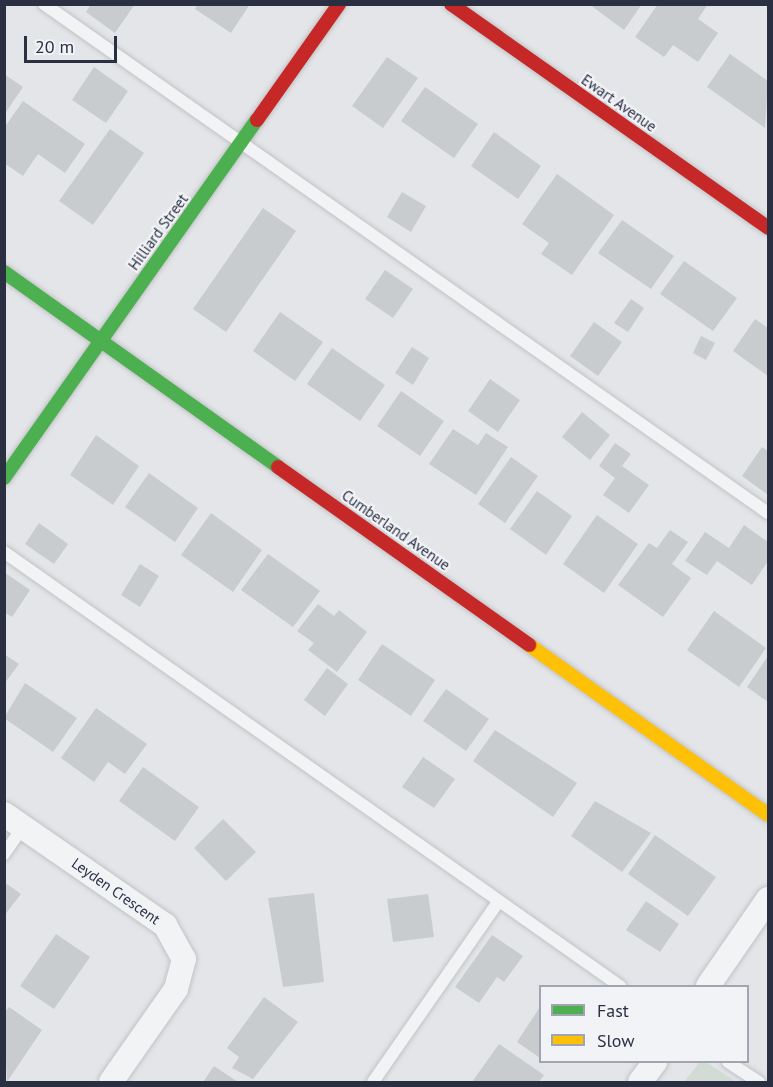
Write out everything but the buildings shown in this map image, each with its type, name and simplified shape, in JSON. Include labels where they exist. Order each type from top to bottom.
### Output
[{"type":"street","name":"Hilliard Street","points":[[4,478],[339,4]]},
{"type":"street","name":"Ewart Avenue","points":[[451,4],[768,228]]},
{"type":"street","name":"Cumberland Avenue","points":[[4,272],[768,815]]},
{"type":"street","name":"Leyden Crescent","points":[[14,821],[165,925],[184,959],[176,989],[111,1083]]},
{"type":"street","points":[[709,985],[768,899]]},
{"type":"street","points":[[640,1083],[654,1063]]},
{"type":"lane","points":[[44,4],[241,145],[768,513]]},
{"type":"lane","points":[[4,552],[617,985]]},
{"type":"lane","points":[[4,854],[14,821]]},
{"type":"lane","points":[[373,1083],[498,902]]},
{"type":"lane","points":[[729,1063],[759,1083]]},
{"type":"shaded area","points":[[699,1063],[708,1063],[736,1082],[684,1082]]},
{"type":"traffic: fast","points":[[4,478],[257,120]]},
{"type":"traffic: fast","points":[[4,272],[278,467]]},
{"type":"traffic: slow","points":[[529,645],[768,815]]},
{"type":"traffic: jam","points":[[257,120],[339,4]]},
{"type":"traffic: jam","points":[[451,4],[768,228]]},
{"type":"traffic: jam","points":[[278,467],[529,645]]}]
